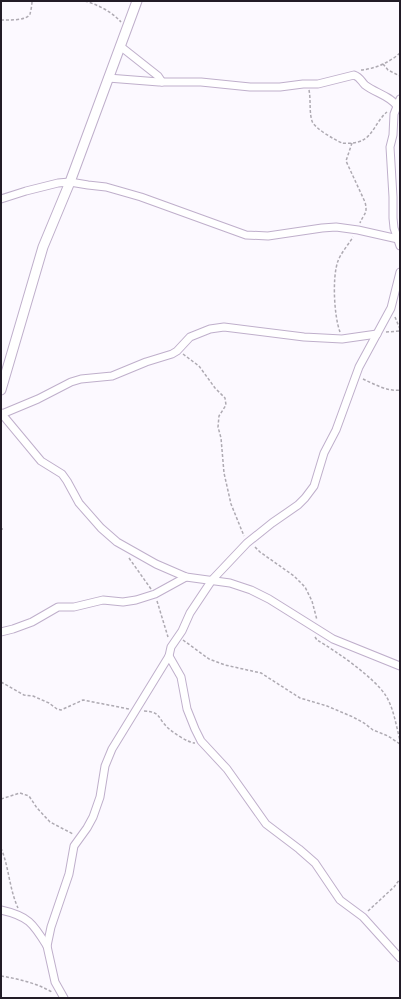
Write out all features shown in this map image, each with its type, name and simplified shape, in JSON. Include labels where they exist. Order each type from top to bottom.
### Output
[{"type":"street","points":[[1,390],[43,247],[70,182],[137,1]]},
{"type":"street","points":[[120,46],[158,76],[162,82]]},
{"type":"street","points":[[108,78],[162,82],[201,82],[250,87],[309,84],[331,81],[351,75],[358,76],[368,87],[397,103],[394,114],[393,135],[390,148],[393,218],[399,242]]},
{"type":"street","points":[[1,199],[58,183],[70,182],[106,187],[141,197],[246,235],[268,236],[322,228],[336,228],[358,230],[399,242]]},
{"type":"street","points":[[47,946],[51,927],[69,874],[74,846],[88,828],[97,809],[105,766],[110,754],[169,656],[171,647],[190,613],[212,580],[248,543],[298,505],[314,486],[328,445],[336,430],[359,367],[391,308],[400,272]]},
{"type":"street","points":[[377,334],[342,339],[304,337],[224,328],[210,329],[190,337],[177,351],[172,354],[146,362],[112,376],[81,379],[71,382],[38,399],[1,413],[41,461],[62,474],[76,500],[101,528],[117,542],[172,572],[186,577],[230,583],[251,590],[269,599],[333,639],[400,666]]},
{"type":"street","points":[[1,632],[32,622],[58,606],[74,607],[103,600],[123,602],[155,594],[186,577]]},
{"type":"street","points":[[169,656],[181,677],[187,709],[201,741],[227,769],[266,824],[316,863],[340,900],[363,917],[400,958]]},
{"type":"street","points":[[1,910],[22,917],[37,929],[47,946],[55,982],[60,996]]},
{"type":"path","points":[[1,20],[28,17],[30,14],[32,1]]},
{"type":"path","points":[[85,1],[109,11],[120,21],[126,31]]},
{"type":"path","points":[[351,75],[356,70],[373,68],[383,64],[400,52]]},
{"type":"path","points":[[383,64],[388,70],[400,76]]},
{"type":"path","points":[[309,84],[312,120],[314,126],[343,143],[352,143],[363,140],[371,134],[378,121],[397,103]]},
{"type":"path","points":[[342,339],[337,324],[334,284],[335,271],[338,261],[358,230],[363,217],[367,212],[365,202],[346,161],[352,143]]},
{"type":"path","points":[[377,334],[400,330],[391,308]]},
{"type":"path","points":[[177,351],[199,366],[225,398],[225,408],[219,416],[218,421],[224,473],[231,504],[248,543],[294,576],[306,587],[312,601],[320,631]]},
{"type":"path","points":[[356,376],[388,390],[400,390]]},
{"type":"path","points":[[129,558],[155,594],[171,647]]},
{"type":"path","points":[[306,623],[317,640],[339,653],[373,681],[386,695],[391,705],[400,740]]},
{"type":"path","points":[[178,636],[209,659],[225,665],[261,673],[300,698],[327,706],[364,722],[373,730],[388,736],[400,744]]},
{"type":"path","points":[[1,682],[24,695],[33,696],[60,710],[83,700],[155,713],[162,719],[167,727],[188,741],[192,743],[201,741]]},
{"type":"path","points":[[1,799],[20,794],[29,796],[37,808],[50,822],[80,838]]},
{"type":"path","points":[[1,848],[5,859],[12,892],[22,917]]},
{"type":"path","points":[[363,917],[394,887],[400,879]]},
{"type":"path","points":[[1,976],[27,981],[60,996]]}]
